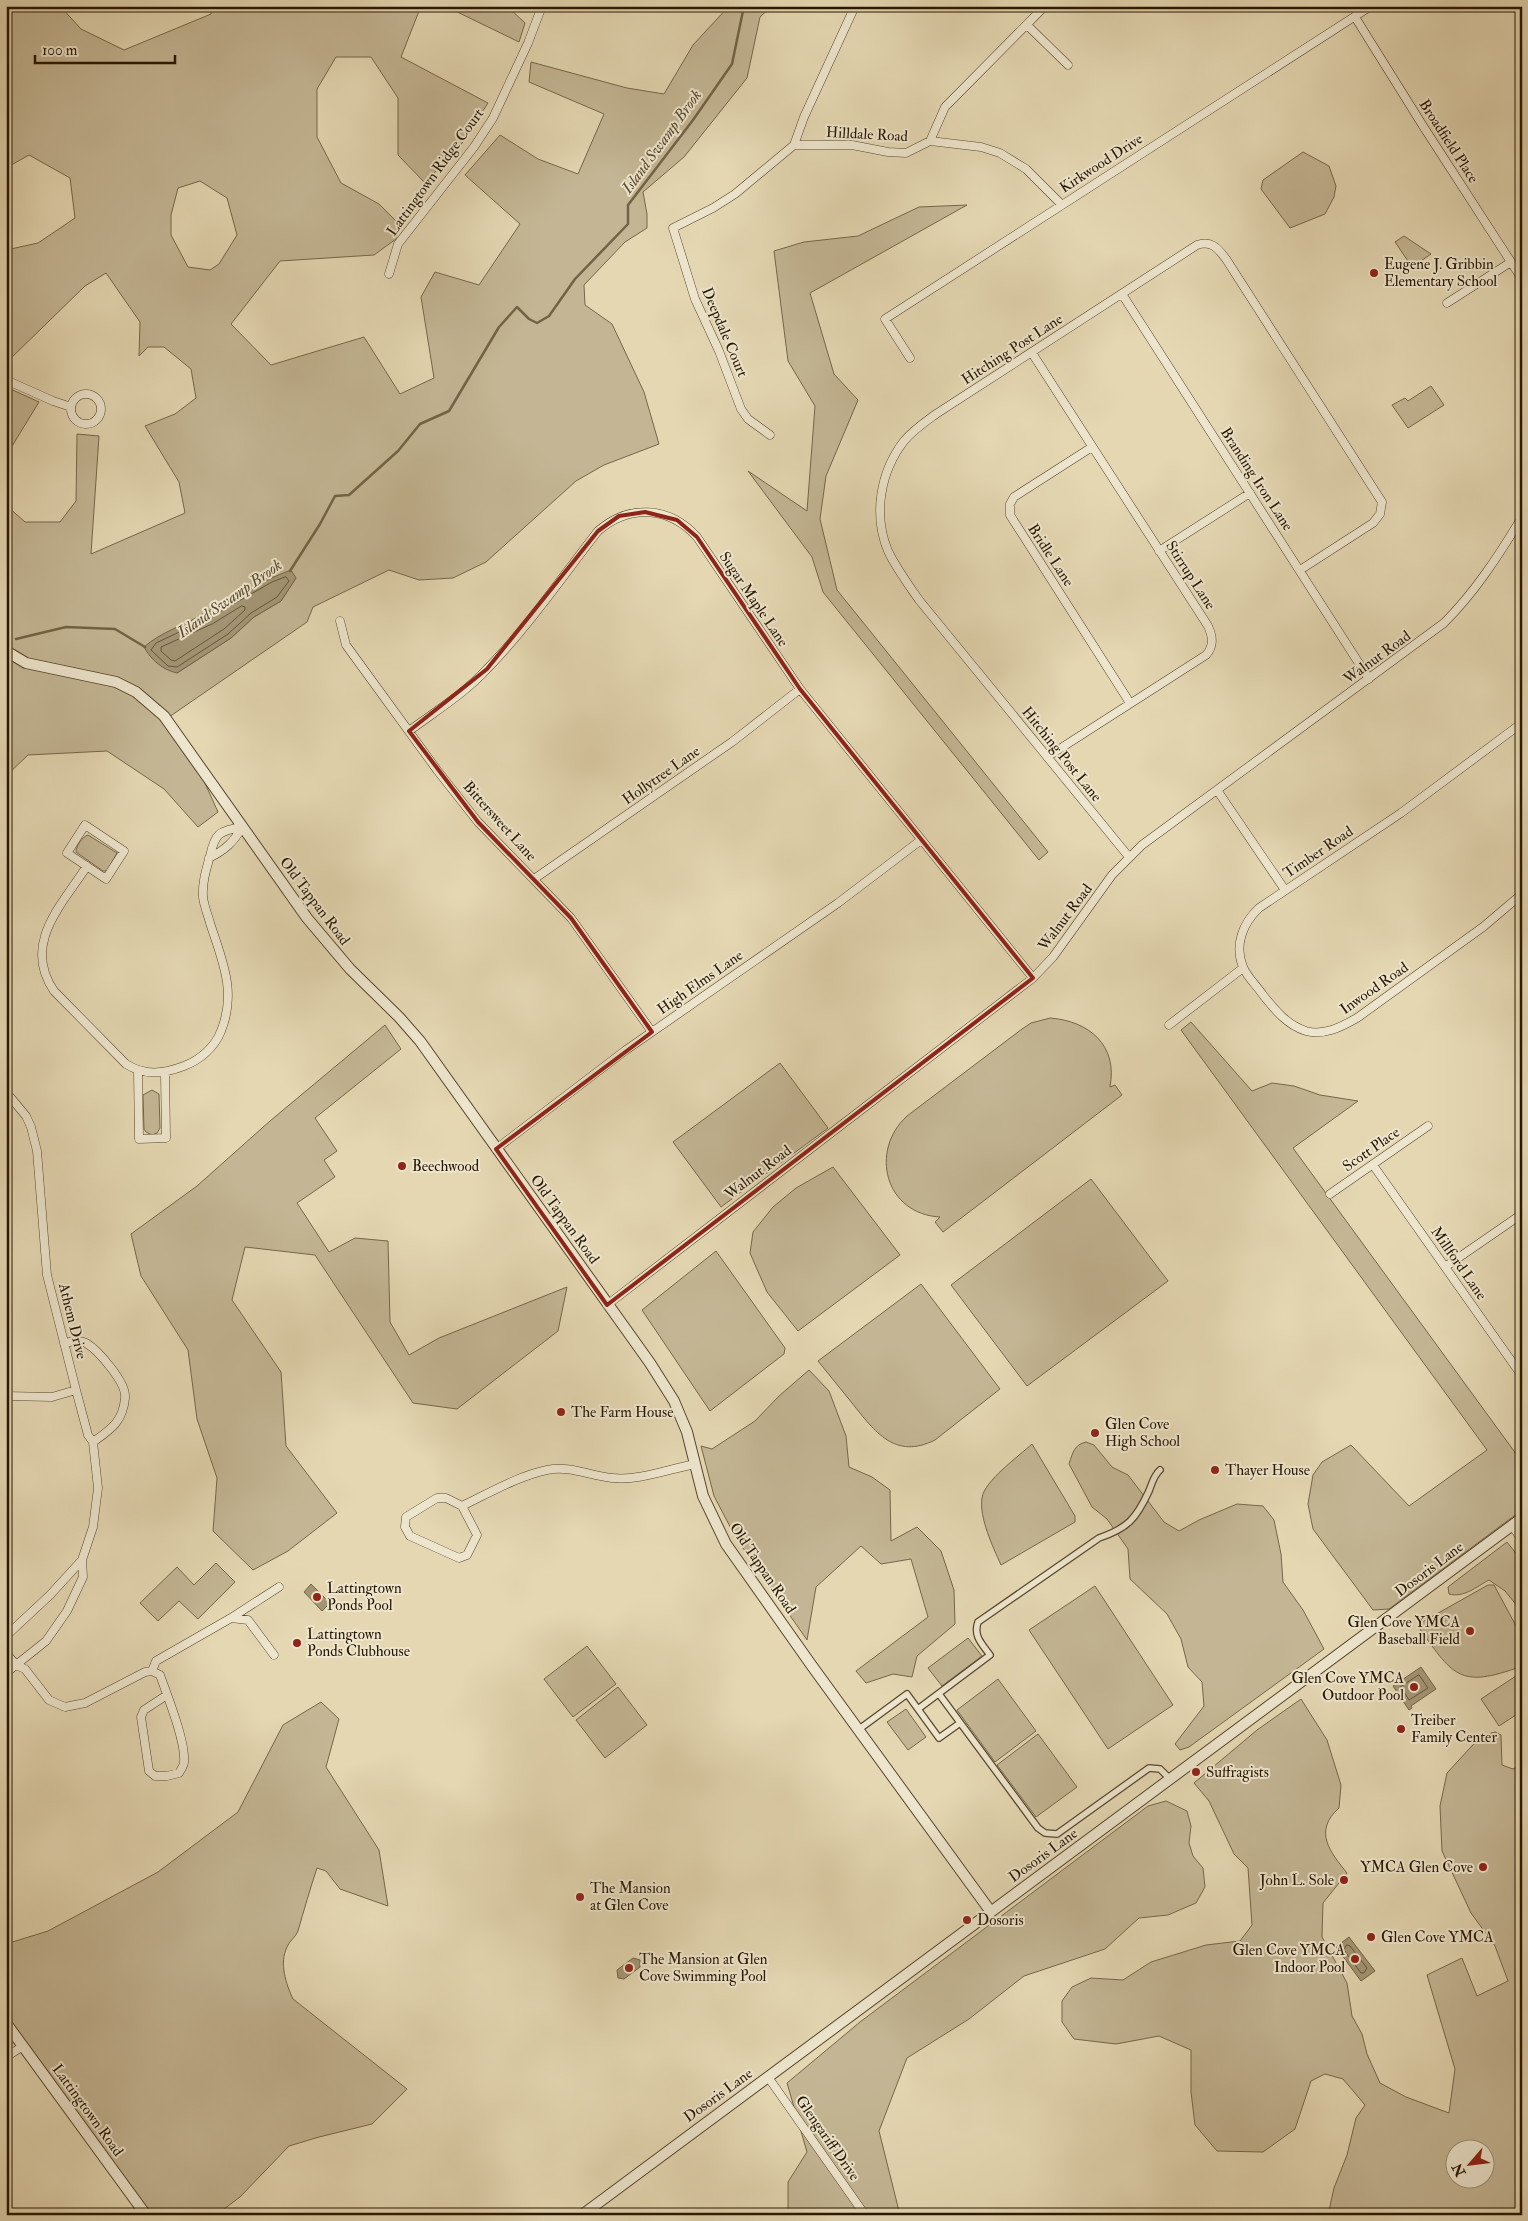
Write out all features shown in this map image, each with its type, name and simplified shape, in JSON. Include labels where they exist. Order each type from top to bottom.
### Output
[{"type":"street","name":"Lattingtown Ridge Court","points":[[389,274],[398,244],[474,147],[493,118],[528,43],[542,6]]},
{"type":"street","points":[[794,145],[804,118],[855,6]]},
{"type":"street","points":[[1045,6],[945,107],[930,141],[981,147],[1000,153],[1026,169],[1062,205]]},
{"type":"street","name":"Kirkwood Drive","points":[[910,358],[886,319],[1371,6]]},
{"type":"street","name":"Broadfield Place","points":[[1355,17],[1418,119],[1522,279]]},
{"type":"street","points":[[1027,25],[1068,65]]},
{"type":"street","name":"Hilldale Road","points":[[794,145],[852,145],[888,152],[906,153],[930,141]]},
{"type":"street","name":"Deepdale Court","points":[[770,435],[748,419],[741,409],[719,351],[695,299],[673,228],[713,208],[735,194],[794,145]]},
{"type":"street","name":"Hitching Post Lane","points":[[1129,858],[919,600],[888,550],[881,515],[881,498],[886,474],[904,441],[918,427],[936,414],[1197,245],[1211,244],[1218,248],[1379,496],[1383,507],[1373,523],[1300,570]]},
{"type":"street","points":[[1447,303],[1511,262]]},
{"type":"street","name":"Branding Iron Lane","points":[[1122,294],[1369,679]]},
{"type":"street","name":"Stirrup Lane","points":[[1032,353],[1212,633],[1212,646],[1206,655],[1047,757]]},
{"type":"street","points":[[6,380],[53,402],[71,407]]},
{"type":"street","name":"Bridle Lane","points":[[1092,447],[1014,497],[1010,504],[1010,515],[1130,703]]},
{"type":"street","points":[[1160,551],[1250,493]]},
{"type":"street","name":"Sugar Maple Lane","points":[[409,731],[468,687],[487,670],[515,638],[598,531],[620,516],[635,512],[662,514],[688,528],[697,537],[800,690],[1033,978]]},
{"type":"street","name":"Walnut Road","points":[[607,1304],[1033,978],[1053,957],[1112,875],[1142,845],[1421,642],[1459,609],[1521,523]]},
{"type":"street","name":"Bittersweet Lane","points":[[340,621],[346,645],[478,822],[571,918],[652,1032]]},
{"type":"street","name":"Old Tappan Road","points":[[6,651],[26,663],[116,682],[136,692],[164,716],[307,918],[331,948],[399,1017],[420,1042],[650,1363],[674,1401],[688,1432],[707,1507],[726,1544],[858,1730],[991,1912]]},
{"type":"street","name":"Hollytree Lane","points":[[534,879],[732,742],[800,690]]},
{"type":"street","name":"Timber Road","points":[[1243,968],[1240,947],[1246,924],[1259,908],[1400,813],[1522,723]]},
{"type":"street","points":[[1217,790],[1285,890]]},
{"type":"street","points":[[85,826],[124,851],[106,878],[87,866],[67,853],[85,826]]},
{"type":"street","points":[[209,858],[223,851],[234,841],[242,827]]},
{"type":"street","points":[[87,866],[45,933],[41,947],[44,977],[54,991],[115,1054],[138,1072],[165,1073],[190,1064],[204,1054],[218,1039],[226,1018],[229,997],[227,976],[203,898],[204,876],[213,840],[224,830],[242,827]]},
{"type":"street","name":"High Elms Lane","points":[[496,1149],[652,1032],[838,903],[922,840]]},
{"type":"street","name":"Inwood Road","points":[[1243,968],[1274,1008],[1289,1023],[1307,1031],[1328,1031],[1341,1027],[1356,1018],[1483,927],[1522,894]]},
{"type":"street","points":[[1169,1026],[1243,968]]},
{"type":"street","points":[[138,1072],[139,1138],[166,1138],[165,1073]]},
{"type":"street","name":"Athem Drive","points":[[6,1092],[31,1127],[37,1151],[48,1275],[76,1390],[88,1435],[92,1442],[97,1470],[96,1506],[90,1542],[82,1560],[50,1595],[6,1636]]},
{"type":"street","name":"Scott Place","points":[[1330,1194],[1428,1126]]},
{"type":"street","name":"Millford Lane","points":[[1373,1164],[1522,1376]]},
{"type":"street","points":[[1445,1267],[1522,1214]]},
{"type":"street","points":[[64,1343],[77,1340],[86,1342],[99,1355],[125,1389],[125,1398],[114,1427],[92,1442]]},
{"type":"street","points":[[6,1396],[52,1397],[76,1390]]},
{"type":"street","points":[[462,1506],[528,1475],[549,1469],[568,1469],[612,1478],[627,1478],[695,1464]]},
{"type":"street","points":[[918,1709],[990,1655],[977,1637],[975,1629],[978,1622],[1099,1538],[1121,1530],[1142,1506],[1160,1470]]},
{"type":"street","points":[[437,1498],[446,1498],[462,1506],[477,1536],[468,1555],[459,1558],[410,1536],[406,1527],[406,1517],[437,1498]]},
{"type":"street","name":"Dosoris Lane","points":[[582,2215],[1522,1518]]},
{"type":"street","points":[[1512,1526],[1522,1539]]},
{"type":"street","name":"Athem Drive","points":[[6,1673],[46,1641],[67,1611],[83,1577],[82,1560]]},
{"type":"street","points":[[152,1671],[156,1660],[231,1618],[278,1587]]},
{"type":"street","points":[[231,1618],[248,1620],[274,1655]]},
{"type":"street","points":[[6,1653],[16,1665],[25,1670],[49,1700],[65,1707],[85,1703],[145,1672],[152,1671],[160,1675],[167,1695],[184,1750],[184,1764],[179,1773],[155,1776],[150,1771],[141,1717],[144,1710],[167,1695]]},
{"type":"street","points":[[858,1730],[906,1694],[939,1738],[960,1723]]},
{"type":"street","points":[[939,1694],[1033,1820],[1045,1833],[1057,1834],[1149,1768],[1160,1769],[1171,1780]]},
{"type":"street","name":"Lattingtown Road","points":[[6,2023],[146,2215]]},
{"type":"street","points":[[6,2057],[23,2046]]},
{"type":"street","name":"Glengariff Drive","points":[[768,2077],[864,2214]]},
{"type":"highlighted area","points":[[645,512],[677,520],[697,537],[800,689],[1033,978],[607,1305],[496,1149],[652,1032],[571,918],[478,822],[409,731],[487,669],[598,531],[619,516]]},
{"type":"shaded area","points":[[6,6],[60,6],[81,29],[124,50],[211,14],[211,6],[421,6],[401,57],[488,103],[455,154],[424,182],[398,155],[398,98],[371,57],[336,57],[317,89],[317,137],[341,183],[379,204],[400,225],[396,239],[374,255],[280,261],[231,324],[271,365],[364,337],[400,394],[434,378],[421,297],[435,272],[479,285],[520,224],[465,175],[500,135],[538,159],[578,174],[604,114],[529,82],[531,62],[627,88],[664,94],[693,45],[729,6],[772,6],[760,17],[747,78],[684,157],[643,192],[647,214],[647,228],[625,242],[584,285],[585,305],[612,324],[644,392],[659,444],[604,465],[576,481],[486,562],[453,578],[419,580],[389,570],[313,607],[307,622],[169,717],[204,781],[218,812],[198,827],[164,789],[107,751],[28,755],[6,776],[6,474],[7,506],[25,522],[60,522],[76,501],[77,434],[99,436],[91,554],[185,513],[179,482],[145,426],[175,414],[196,398],[191,369],[164,347],[148,347],[139,356],[140,322],[106,273],[85,286],[6,363],[6,250],[38,243],[75,218],[70,178],[29,155],[6,168]],"holes":[[[200,181],[227,198],[237,235],[219,264],[210,270],[188,267],[171,235],[171,215],[178,188]],[[270,577],[296,578],[281,601],[254,617],[231,638],[177,673],[181,626]]]},
{"type":"shaded area","points":[[445,6],[507,6],[525,23],[519,42]]},
{"type":"shaded area","points":[[1303,152],[1329,166],[1336,186],[1334,197],[1325,214],[1290,228],[1261,189],[1263,180]]},
{"type":"shaded area","points":[[967,205],[810,293],[834,374],[858,400],[826,476],[820,519],[837,590],[1048,852],[1039,860],[823,592],[812,557],[748,471],[807,511],[815,406],[788,361],[774,251],[804,242],[858,236],[919,207]]},
{"type":"shaded area","points":[[1404,236],[1431,254],[1412,267],[1395,242]]},
{"type":"shaded area","points":[[1431,386],[1444,405],[1408,428],[1392,405],[1405,398],[1408,401]]},
{"type":"shaded area","points":[[6,387],[39,402],[6,456]]},
{"type":"shaded area","points":[[88,835],[117,853],[107,871],[103,871],[76,852],[80,842]]},
{"type":"shaded area","points":[[1050,1018],[1077,1024],[1098,1038],[1105,1048],[1109,1059],[1111,1072],[1110,1087],[1115,1085],[1122,1095],[943,1232],[935,1222],[940,1217],[921,1213],[906,1205],[895,1193],[886,1163],[888,1146],[895,1130],[907,1116],[1022,1029],[1031,1023]]},
{"type":"shaded area","points":[[1191,1022],[1252,1091],[1272,1083],[1294,1086],[1320,1095],[1358,1101],[1293,1148],[1522,1462],[1522,1510],[1389,1609],[1373,1610],[1313,1529],[1308,1504],[1313,1475],[1322,1462],[1351,1445],[1409,1506],[1487,1450],[1181,1030]]},
{"type":"shaded area","points":[[385,1025],[401,1049],[315,1118],[337,1151],[324,1160],[335,1177],[297,1203],[329,1252],[355,1238],[388,1241],[390,1322],[409,1355],[439,1338],[567,1287],[558,1331],[457,1409],[413,1403],[315,1255],[245,1247],[232,1300],[281,1372],[286,1446],[337,1513],[288,1551],[253,1570],[213,1531],[217,1478],[197,1419],[188,1350],[141,1276],[131,1234],[197,1186],[270,1121]]},
{"type":"shaded area","points":[[780,1063],[828,1128],[721,1207],[673,1142]]},
{"type":"shaded area","points":[[152,1090],[159,1094],[160,1128],[157,1133],[152,1135],[144,1129],[143,1095]]},
{"type":"shaded area","points":[[833,1167],[900,1255],[798,1331],[767,1292],[750,1253],[753,1232],[773,1207],[796,1188]]},
{"type":"shaded area","points":[[1091,1179],[1168,1281],[1027,1386],[951,1285]]},
{"type":"shaded area","points":[[716,1251],[785,1348],[784,1354],[710,1411],[642,1310]]},
{"type":"shaded area","points":[[921,1284],[1000,1389],[935,1440],[908,1447],[897,1445],[878,1433],[818,1361]]},
{"type":"shaded area","points":[[809,1370],[829,1391],[846,1436],[849,1467],[872,1477],[890,1490],[891,1541],[917,1527],[941,1551],[954,1590],[955,1624],[917,1656],[912,1677],[893,1674],[866,1683],[856,1671],[928,1617],[911,1559],[881,1564],[861,1546],[816,1587],[807,1640],[736,1538],[714,1496],[701,1446],[712,1449],[755,1421],[779,1396]]},
{"type":"shaded area","points":[[1086,1442],[1094,1445],[1112,1467],[1128,1475],[1164,1522],[1179,1531],[1199,1520],[1237,1504],[1263,1506],[1274,1520],[1281,1554],[1283,1582],[1303,1610],[1324,1649],[1189,1747],[1180,1750],[1175,1744],[1204,1706],[1202,1682],[1188,1667],[1181,1639],[1167,1614],[1130,1579],[1128,1549],[1107,1519],[1092,1507],[1069,1464],[1076,1447]]},
{"type":"shaded area","points":[[1032,1444],[1075,1516],[1075,1522],[1001,1565],[985,1523],[982,1498],[984,1491],[995,1477]]},
{"type":"shaded area","points":[[1507,1542],[1522,1561],[1522,1612],[1505,1591],[1489,1580],[1465,1593],[1449,1594],[1448,1587]]},
{"type":"shaded area","points":[[216,1563],[235,1582],[198,1619],[179,1601],[158,1621],[140,1603],[177,1567],[194,1585]]},
{"type":"shaded area","name":"Glen Cove YMCA Baseball Field","points":[[1488,1585],[1494,1585],[1522,1637],[1522,1666],[1484,1677],[1470,1677],[1459,1673],[1449,1666],[1417,1625]]},
{"type":"shaded area","points":[[1095,1586],[1173,1705],[1108,1749],[1029,1630]]},
{"type":"shaded area","points":[[968,1638],[982,1656],[942,1686],[928,1668]]},
{"type":"shaded area","points":[[587,1646],[616,1684],[573,1717],[544,1679]]},
{"type":"shaded area","points":[[1522,1672],[1522,1711],[1499,1726],[1481,1699]]},
{"type":"shaded area","points":[[998,1679],[1036,1731],[995,1762],[957,1710]]},
{"type":"shaded area","points":[[618,1687],[647,1725],[605,1758],[576,1720]]},
{"type":"shaded area","points":[[1301,1699],[1327,1740],[1341,1785],[1339,1808],[1331,1817],[1326,1833],[1330,1849],[1347,1873],[1323,1903],[1322,1937],[1347,1983],[1352,2016],[1362,2034],[1367,2054],[1380,2083],[1406,2097],[1449,2113],[1455,2069],[1427,1975],[1462,1958],[1477,1996],[1508,1981],[1495,1946],[1471,1913],[1442,1851],[1440,1806],[1447,1773],[1481,1736],[1495,1732],[1501,1735],[1502,1765],[1513,1769],[1522,1765],[1522,2215],[1328,2215],[1334,2188],[1347,2155],[1356,2118],[1365,2105],[1343,2079],[1325,2074],[1311,2081],[1295,2129],[1263,2152],[1217,2151],[1195,2125],[1191,2092],[1191,2050],[1159,2036],[1116,2044],[1074,2039],[1062,2022],[1062,2001],[1072,1987],[1091,1978],[1123,1980],[1151,1962],[1206,1945],[1240,1941],[1252,1925],[1248,1868],[1234,1854],[1209,1801],[1194,1783],[1257,1730]]},
{"type":"shaded area","points":[[321,1702],[339,1719],[326,1767],[379,1850],[388,1906],[340,1889],[326,1871],[317,1868],[298,1931],[285,1953],[284,1973],[293,1999],[407,2089],[372,2124],[289,2146],[240,2197],[216,2215],[150,2215],[6,2021],[6,1944],[48,1931],[158,1872],[238,1812],[283,1725]]},
{"type":"shaded area","points":[[906,1709],[926,1737],[908,1750],[887,1722]]},
{"type":"shaded area","points":[[1038,1734],[1077,1787],[1036,1817],[997,1765]]},
{"type":"shaded area","points":[[1166,1801],[1187,1811],[1191,1826],[1189,1843],[1193,1856],[1203,1868],[1205,1887],[1196,1903],[1168,1915],[1139,1918],[1105,1949],[1024,1976],[969,2019],[907,2058],[879,2131],[900,2215],[788,2215],[788,2182],[807,2152],[787,2083],[860,2022],[1148,1806]]},
{"type":"water","points":[[291,570],[296,578],[281,601],[254,617],[231,638],[177,673],[167,670],[158,664],[144,647],[165,633]]},
{"type":"water","name":"Lattingtown Ponds Pool","points":[[311,1584],[330,1603],[322,1611],[304,1592]]},
{"type":"water","name":"Glen Cove YMCA Outdoor Pool","points":[[1421,1667],[1436,1689],[1411,1706],[1412,1708],[1409,1710],[1393,1686]]},
{"type":"water","name":"Glen Cove YMCA Indoor Pool","points":[[1349,1937],[1375,1971],[1361,1981],[1336,1947]]},
{"type":"water","name":"The Mansion at Glen Cove Swimming Pool","points":[[633,1958],[640,1960],[640,1967],[624,1979],[618,1978],[617,1970]]},
{"type":"waterway","name":"Island Swamp Brook","points":[[290,571],[320,524],[335,496],[349,495],[398,451],[420,424],[449,411],[499,327],[517,307],[529,319],[537,323],[549,316],[575,279],[628,224],[628,205],[693,120],[732,64],[744,6]]},
{"type":"waterway","name":"Island Swamp Brook","points":[[16,639],[66,627],[115,629],[145,647]]},
{"type":"place","name":"Eugene J. Gribbin Elementary School","points":[[1374,273]]},
{"type":"place","name":"Beechwood","points":[[402,1166]]},
{"type":"place","name":"The Farm House","points":[[561,1412]]},
{"type":"place","name":"Glen Cove High School","points":[[1095,1433]]},
{"type":"place","name":"Thayer House","points":[[1215,1470]]},
{"type":"place","name":"Lattingtown Ponds Pool","points":[[317,1597]]},
{"type":"place","name":"Glen Cove YMCA Baseball Field","points":[[1470,1631]]},
{"type":"place","name":"Lattingtown Ponds Clubhouse","points":[[297,1643]]},
{"type":"place","name":"Glen Cove YMCA Outdoor Pool","points":[[1414,1687]]},
{"type":"place","name":"Treiber Family Center","points":[[1401,1729]]},
{"type":"place","name":"Suffragists","points":[[1196,1772]]},
{"type":"place","name":"YMCA Glen Cove","points":[[1483,1867]]},
{"type":"place","name":"John L. Sole","points":[[1344,1880]]},
{"type":"place","name":"The Mansion at Glen Cove","points":[[580,1897]]},
{"type":"place","name":"Dosoris","points":[[967,1920]]},
{"type":"place","name":"Glen Cove YMCA","points":[[1371,1937]]},
{"type":"place","name":"Glen Cove YMCA Indoor Pool","points":[[1355,1959]]},
{"type":"place","name":"The Mansion at Glen Cove Swimming Pool","points":[[629,1968]]}]
